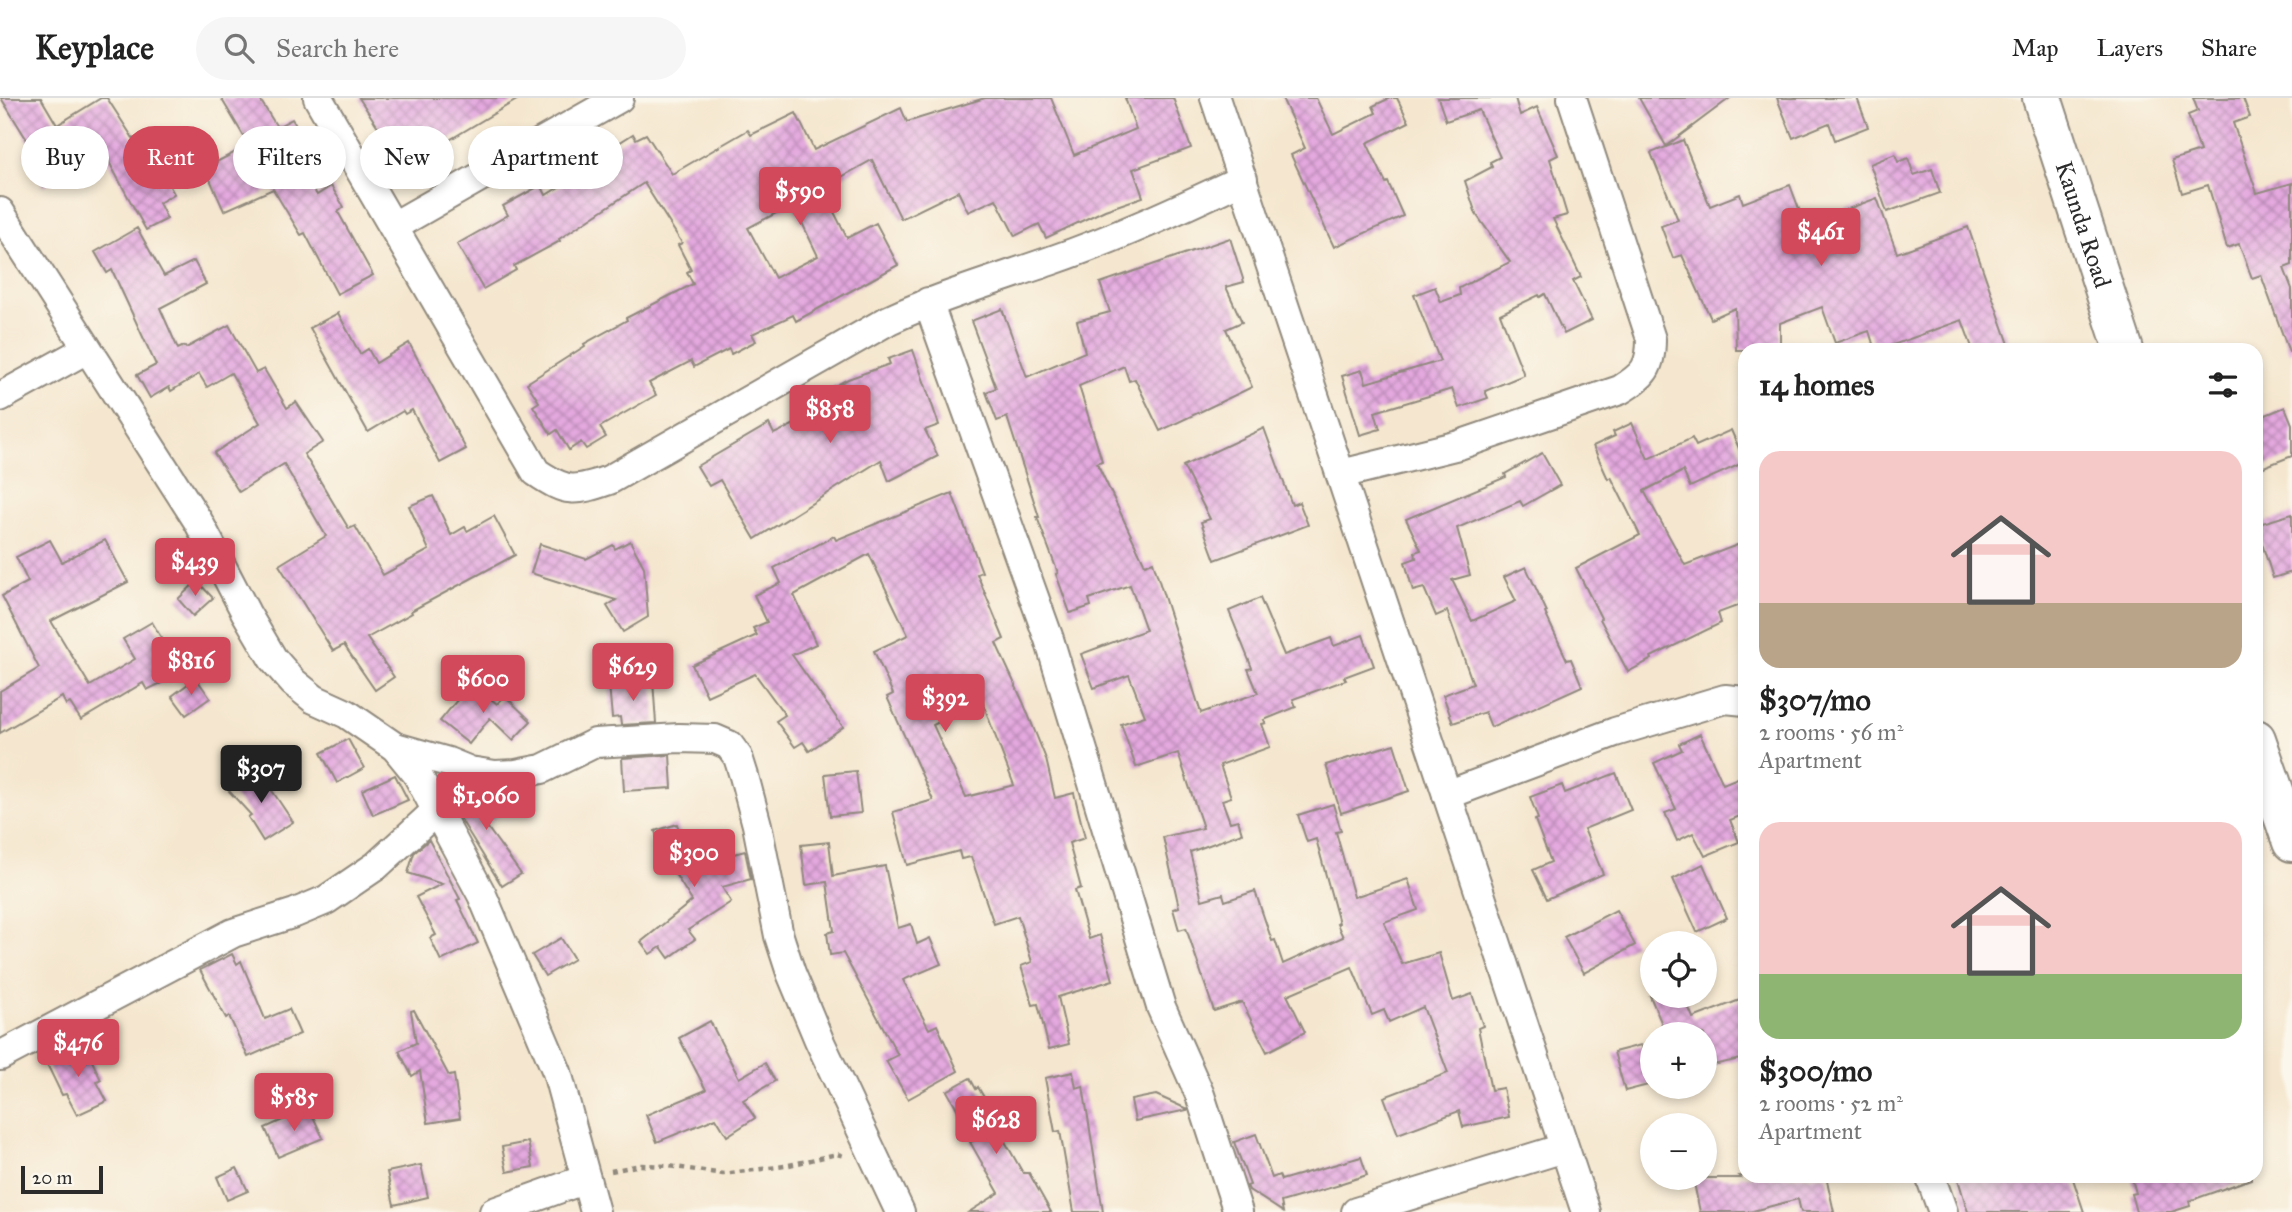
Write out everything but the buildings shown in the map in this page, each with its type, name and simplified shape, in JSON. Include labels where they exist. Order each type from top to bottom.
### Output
[{"type":"street","points":[[318,98],[536,472],[559,488],[584,489],[609,480],[889,320],[928,302],[1139,228],[1243,179]]},
{"type":"street","points":[[394,226],[619,98]]},
{"type":"street","points":[[1215,98],[1586,1212]]},
{"type":"street","points":[[1341,474],[1459,445],[1620,390],[1641,377],[1651,360],[1651,339],[1572,98]]},
{"type":"street","name":"Kaunda Road","points":[[2042,98],[2122,343]]},
{"type":"street","points":[[0,212],[198,521],[273,659],[293,682],[314,699],[347,715],[395,747],[470,771],[495,775],[541,769],[596,743],[679,738],[715,739],[729,745],[738,757],[744,776],[757,825],[779,936],[791,973],[900,1212]]},
{"type":"street","points":[[928,302],[1049,639],[1161,1007],[1200,1095],[1238,1212]]},
{"type":"street","points":[[0,397],[87,349]]},
{"type":"street","points":[[1447,795],[1615,732],[1725,699],[1738,700]]},
{"type":"street","points":[[395,747],[416,774],[437,810],[482,895],[512,961],[557,1072],[595,1212]]},
{"type":"street","points":[[2263,759],[2292,842]]},
{"type":"street","points":[[0,1056],[233,933],[326,900],[376,866],[437,810]]},
{"type":"street","points":[[1356,1212],[1564,1148]]},
{"type":"street","points":[[494,1212],[586,1179]]},
{"type":"street","points":[[1933,1183],[1943,1212]]},
{"type":"path","points":[[586,1179],[640,1165],[669,1166],[723,1174],[785,1166],[837,1154],[878,1167]]}]
